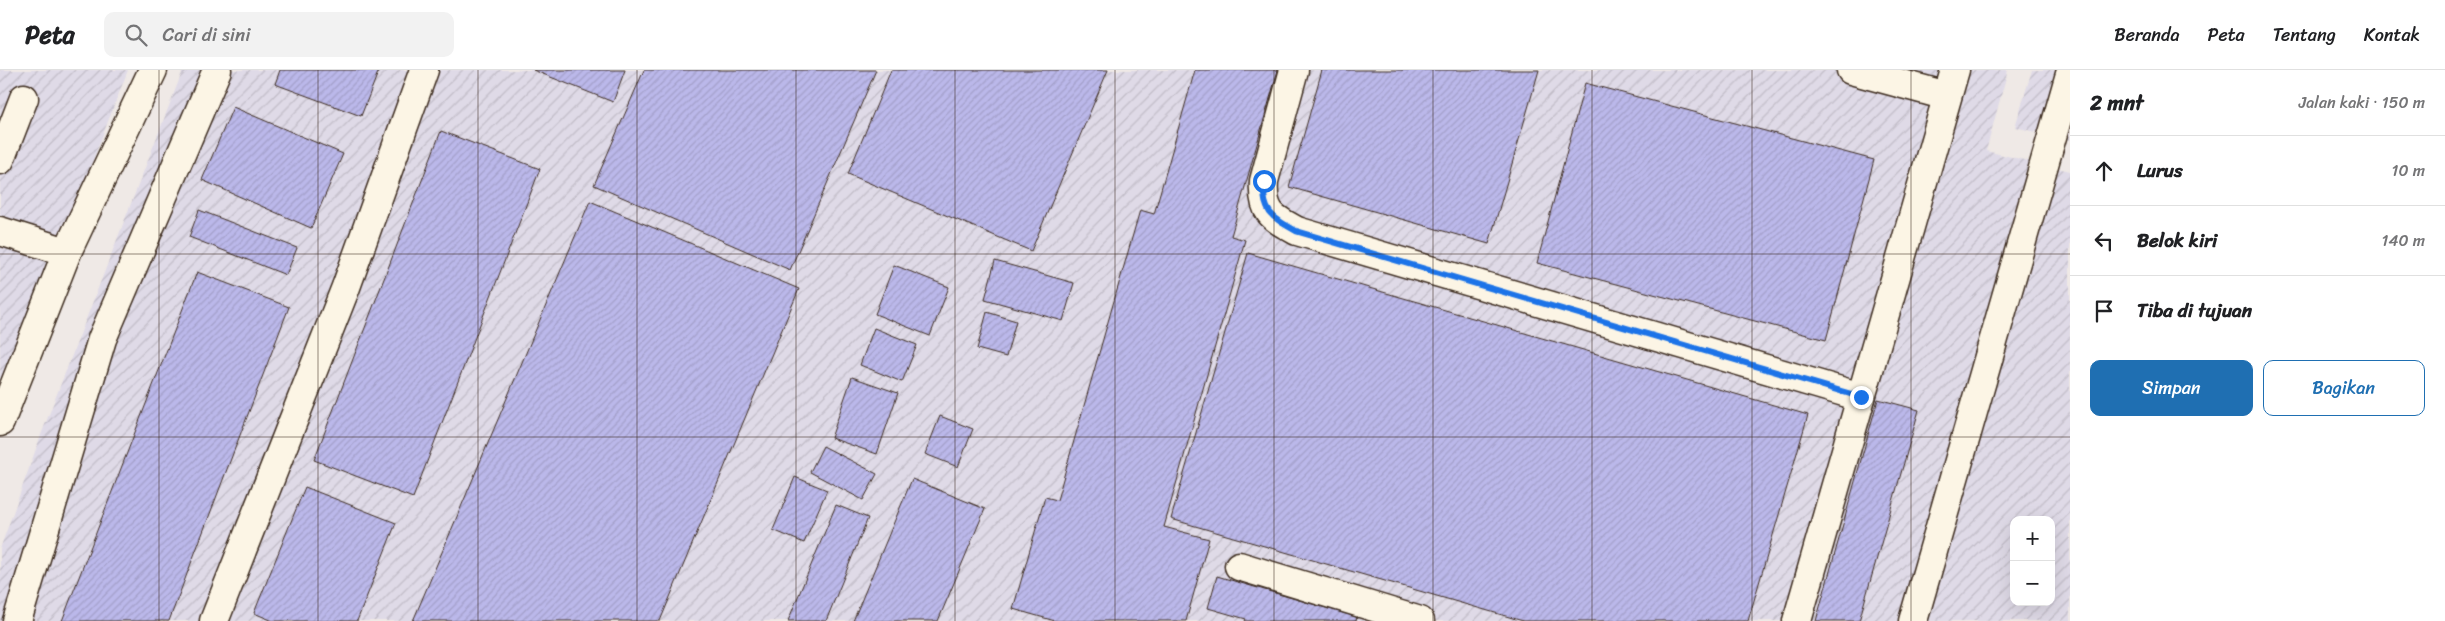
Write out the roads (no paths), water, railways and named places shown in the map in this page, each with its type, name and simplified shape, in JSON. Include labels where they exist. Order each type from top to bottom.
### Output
[{"type":"street","points":[[0,422],[67,252],[153,70]]},
{"type":"street","points":[[17,621],[102,339],[217,70]]},
{"type":"street","points":[[214,621],[346,287],[424,70]]},
{"type":"street","points":[[1294,70],[1264,181],[1263,200],[1273,218],[1296,231],[1861,397]]},
{"type":"street","points":[[1851,70],[1947,96]]},
{"type":"street","points":[[1797,621],[1955,70]]},
{"type":"street","points":[[1913,621],[2060,146],[2070,74]]},
{"type":"street","points":[[0,160],[24,98]]},
{"type":"street","points":[[0,231],[67,252]]},
{"type":"street","points":[[1239,566],[1420,621]]}]
